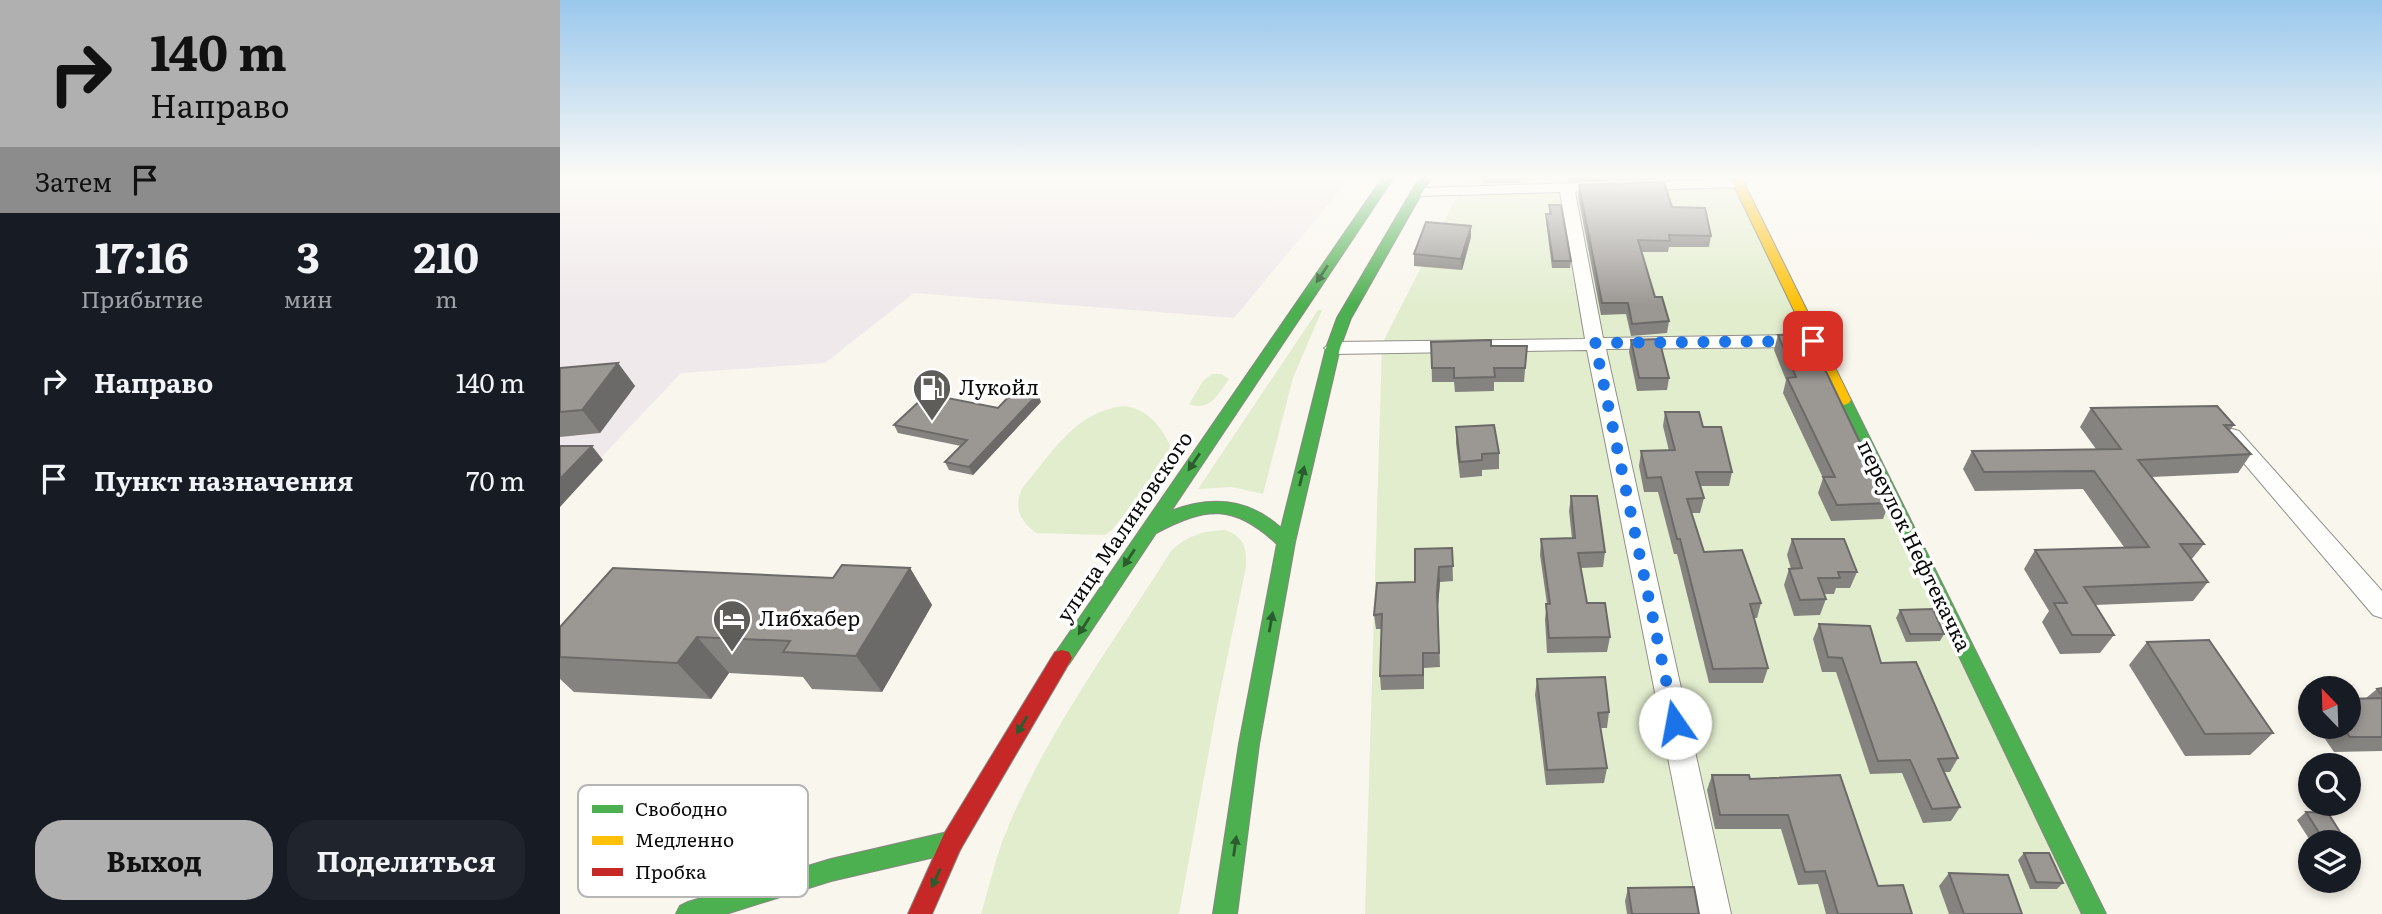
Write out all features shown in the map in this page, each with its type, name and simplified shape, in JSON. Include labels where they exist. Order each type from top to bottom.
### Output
[{"type":"main road","name":"улица Малиновского","points":[[920,914],[951,842],[1057,666],[1360,220]]},
{"type":"main road","points":[[1225,914],[1249,744],[1286,542],[1333,348],[1344,318],[1401,220]]},
{"type":"main road","name":"переулок Нефтекачка","points":[[1755,220],[2094,914]]},
{"type":"main road","points":[[1147,530],[1174,514],[1192,508],[1224,504],[1262,518],[1286,542]]},
{"type":"main road","points":[[808,877],[951,842]]},
{"type":"main road","points":[[688,914],[743,897]]},
{"type":"street","points":[[1573,220],[1595,343],[1715,914]]},
{"type":"street","points":[[1333,348],[1813,341]]},
{"type":"street","points":[[2221,425],[2382,608]]},
{"type":"shaded area","points":[[560,220],[1316,220],[1234,318],[914,293],[825,363],[681,373],[560,501]]},
{"type":"green space","points":[[1445,220],[1762,220],[2098,914],[1365,914],[1382,344]]},
{"type":"green space","points":[[1318,310],[1322,310],[1293,378],[1263,494],[1232,487],[1198,489]]},
{"type":"green space","points":[[1212,374],[1221,374],[1229,379],[1208,404],[1189,404],[1203,381]]},
{"type":"green space","points":[[1125,406],[1141,411],[1154,421],[1169,442],[1171,456],[1112,530],[1105,535],[1036,533],[1025,523],[1019,512],[1018,500],[1023,487],[1066,435],[1092,416],[1107,409]]},
{"type":"green space","points":[[1225,530],[1243,544],[1246,567],[1179,914],[981,914],[1002,842],[1018,803],[1079,693],[1171,551],[1196,535]]},
{"type":"building","points":[[1547,220],[1564,220],[1571,261],[1553,261]]},
{"type":"building","points":[[1586,220],[1707,220],[1711,236],[1669,235],[1670,241],[1638,240],[1655,297],[1662,297],[1669,321],[1632,324],[1628,303],[1602,303]]},
{"type":"building","points":[[1426,222],[1471,226],[1461,259],[1414,254]]},
{"type":"building","points":[[1808,334],[1889,503],[1837,505],[1823,477],[1835,477],[1787,378],[1796,377],[1778,335]]},
{"type":"building","points":[[1659,339],[1669,378],[1639,378],[1631,340]]},
{"type":"building","points":[[1491,340],[1491,346],[1527,346],[1525,368],[1494,368],[1495,377],[1454,378],[1454,368],[1432,368],[1431,342]]},
{"type":"building","points":[[618,363],[582,410],[560,412],[560,368]]},
{"type":"building","points":[[1015,390],[1038,394],[969,467],[945,462],[967,440],[894,425],[927,394],[998,408]]},
{"type":"building","points":[[2217,406],[2234,425],[2224,425],[2251,454],[2138,460],[2204,544],[2180,544],[2208,582],[2084,587],[2114,635],[2072,635],[2054,603],[2067,603],[2035,550],[2149,547],[2094,471],[1984,472],[1972,451],[2121,449],[2091,408]]},
{"type":"building","points":[[1665,412],[1699,412],[1703,427],[1721,427],[1732,472],[1696,472],[1704,498],[1687,499],[1704,552],[1742,550],[1761,603],[1750,604],[1768,668],[1713,669],[1680,539],[1677,539],[1661,477],[1647,478],[1641,451],[1675,450]]},
{"type":"building","points":[[1494,425],[1499,453],[1482,454],[1482,460],[1460,462],[1456,427]]},
{"type":"building","points":[[560,446],[592,446],[560,479]]},
{"type":"building","points":[[1571,496],[1597,496],[1605,552],[1578,553],[1587,603],[1605,603],[1610,637],[1549,638],[1546,604],[1550,604],[1541,539],[1575,538]]},
{"type":"building","points":[[1792,539],[1844,539],[1857,572],[1838,572],[1840,578],[1818,578],[1826,599],[1800,600],[1789,569],[1802,568]]},
{"type":"building","points":[[1452,548],[1453,566],[1439,567],[1439,653],[1423,653],[1423,675],[1380,676],[1382,614],[1374,615],[1377,583],[1415,582],[1415,549]]},
{"type":"building","points":[[842,565],[910,568],[856,656],[783,652],[790,641],[697,637],[677,663],[560,657],[560,627],[613,568],[833,578]]},
{"type":"building","points":[[1933,609],[1944,634],[1910,634],[1900,610]]},
{"type":"building","points":[[1819,624],[1870,626],[1881,663],[1916,662],[1958,758],[1938,759],[1960,807],[1932,809],[1910,760],[1878,761],[1842,658],[1828,657]]},
{"type":"building","points":[[2209,640],[2273,733],[2205,734],[2147,642]]},
{"type":"building","points":[[1605,677],[1609,712],[1598,713],[1607,768],[1547,770],[1537,679]]},
{"type":"building","points":[[2382,698],[2382,737],[2361,737],[2361,699]]},
{"type":"building","points":[[1712,775],[1749,775],[1750,779],[1840,775],[1878,886],[1903,885],[1912,914],[1838,914],[1825,871],[1805,872],[1788,815],[1720,815]]},
{"type":"building","points":[[2309,816],[2330,816],[2339,830],[2317,830]]},
{"type":"building","points":[[2024,853],[2049,853],[2063,883],[2036,882]]},
{"type":"building","points":[[1949,873],[2008,875],[2022,914],[1964,914]]},
{"type":"building","points":[[1694,887],[1699,914],[1632,914],[1628,888]]},
{"type":"traffic: fast","points":[[1062,658],[1360,220]]},
{"type":"traffic: fast","points":[[1225,914],[1249,744],[1286,542],[1333,348],[1344,318],[1401,220]]},
{"type":"traffic: fast","points":[[1844,400],[2094,914]]},
{"type":"traffic: fast","points":[[1149,529],[1187,511],[1221,506],[1253,516],[1286,542]]},
{"type":"traffic: fast","points":[[808,877],[952,842]]},
{"type":"traffic: fast","points":[[688,914],[743,897]]},
{"type":"traffic: slow","points":[[1756,220],[1844,400]]},
{"type":"traffic: jam","points":[[920,914],[952,842],[1062,658]]},
{"type":"place","name":"Лукойл","points":[[932,422]]},
{"type":"place","name":"Либхабер","points":[[732,653]]},
{"type":"route","points":[[1675,723],[1595,343],[1813,341]]}]
